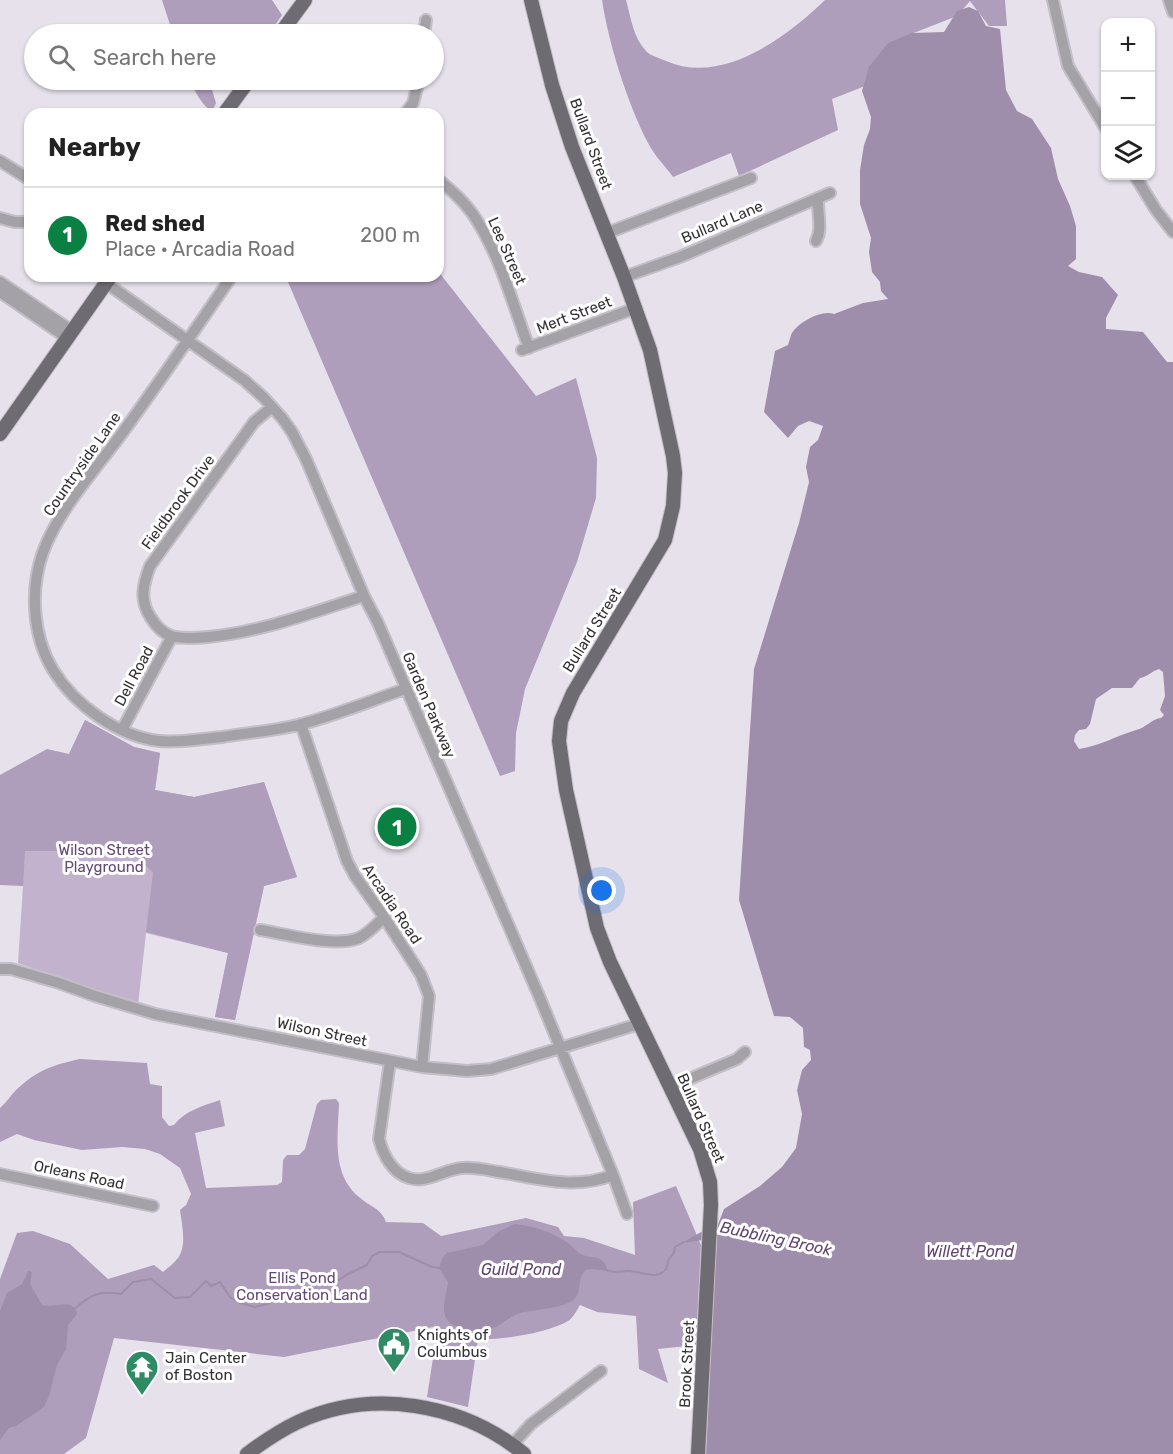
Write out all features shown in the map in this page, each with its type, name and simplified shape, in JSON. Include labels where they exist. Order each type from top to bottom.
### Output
[{"type":"main road","points":[[287,24],[305,0]]},
{"type":"main road","name":"Bullard Street","points":[[531,0],[552,85],[565,126],[636,308],[650,350],[666,418],[675,473],[674,506],[665,540],[573,693],[561,721],[559,741],[566,790],[597,928],[610,962],[708,1170],[711,1193],[708,1277]]},
{"type":"main road","points":[[228,108],[242,90]]},
{"type":"main road","points":[[0,434],[106,282]]},
{"type":"main road","name":"Brook Street","points":[[698,1454],[708,1277]]},
{"type":"main road","points":[[247,1454],[276,1434],[310,1417],[342,1408],[377,1404],[409,1405],[447,1412],[479,1425],[524,1454]]},
{"type":"street","points":[[1053,0],[1068,66],[1104,126]]},
{"type":"street","points":[[1170,0],[1173,12]]},
{"type":"street","points":[[425,24],[426,20]]},
{"type":"street","points":[[409,108],[416,90]]},
{"type":"street","points":[[0,160],[24,176]]},
{"type":"street","points":[[607,233],[751,178]]},
{"type":"street","points":[[1137,180],[1173,232]]},
{"type":"street","name":"Lee Street","points":[[444,184],[458,196],[486,236],[496,257],[525,349]]},
{"type":"street","name":"Bullard Lane","points":[[624,277],[680,257],[830,193]]},
{"type":"street","points":[[816,241],[819,236],[820,219],[817,209],[818,198]]},
{"type":"street","points":[[0,218],[24,222]]},
{"type":"street","points":[[0,282],[69,335]]},
{"type":"street","name":"Garden Parkway","points":[[112,282],[255,389],[292,432],[378,624],[560,1047],[627,1214]]},
{"type":"street","name":"Countryside Lane","points":[[228,282],[59,519],[45,548],[35,580],[35,616],[49,663],[59,680],[93,712],[122,730],[159,741],[276,730],[301,724],[405,689]]},
{"type":"street","points":[[0,292],[69,335]]},
{"type":"street","name":"Mert Street","points":[[525,349],[636,308]]},
{"type":"street","name":"Fieldbrook Drive","points":[[172,636],[154,624],[143,602],[142,590],[150,566],[254,422],[272,407]]},
{"type":"street","points":[[172,636],[196,638],[243,633],[364,596]]},
{"type":"street","name":"Dell Road","points":[[122,730],[172,636]]},
{"type":"street","name":"Arcadia Road","points":[[301,724],[347,861],[421,975],[429,996],[422,1067]]},
{"type":"street","points":[[260,930],[315,939],[349,940],[360,937],[384,917]]},
{"type":"street","name":"Wilson Street","points":[[0,969],[11,969],[56,982],[155,1014],[422,1067],[467,1071],[491,1069],[639,1024]]},
{"type":"street","points":[[670,1086],[737,1059],[745,1052]]},
{"type":"street","points":[[390,1061],[379,1139],[381,1149],[390,1164],[409,1178],[421,1180],[464,1168],[582,1184],[596,1182],[613,1175]]},
{"type":"street","name":"Orleans Road","points":[[0,1174],[153,1206]]},
{"type":"street","points":[[512,1445],[531,1424],[601,1371]]},
{"type":"green space","points":[[162,0],[272,0],[282,15],[276,24],[170,24]]},
{"type":"green space","points":[[602,0],[626,0],[635,33],[646,51],[653,56],[687,67],[709,67],[752,54],[792,29],[825,0],[1005,0],[1007,26],[989,26],[970,1],[957,16],[906,36],[865,86],[832,99],[838,130],[739,176],[731,153],[673,177],[650,147],[633,110],[614,54]]},
{"type":"green space","points":[[194,90],[212,90],[216,103],[214,108],[207,108]]},
{"type":"green space","points":[[444,279],[536,396],[576,378],[597,458],[596,498],[577,562],[525,689],[516,733],[515,771],[500,776],[288,282],[444,282]]},
{"type":"green space","name":"Wilson Street Playground","points":[[85,720],[134,747],[160,753],[155,790],[194,797],[264,782],[297,877],[264,886],[235,1020],[215,1017],[228,953],[146,933],[138,1005],[18,963],[23,886],[0,777],[69,754]]},
{"type":"green space","name":"Wilson Street Playground","points":[[85,720],[134,747],[160,753],[155,790],[194,797],[264,782],[297,877],[264,886],[235,1020],[215,1017],[228,953],[146,932],[153,873],[138,858],[111,851],[25,851],[23,886],[0,885],[0,775],[47,749],[69,754]]},
{"type":"green space","name":"Ellis Pond Conservation Land","points":[[80,1059],[147,1063],[150,1084],[162,1086],[162,1117],[169,1126],[174,1125],[195,1109],[220,1100],[225,1126],[195,1133],[206,1188],[277,1185],[282,1182],[283,1160],[287,1155],[299,1155],[305,1149],[317,1104],[321,1100],[336,1099],[339,1103],[338,1153],[344,1177],[350,1188],[378,1211],[386,1222],[423,1223],[441,1236],[526,1218],[558,1227],[564,1236],[584,1238],[635,1255],[633,1202],[676,1186],[701,1245],[696,1345],[658,1349],[668,1383],[639,1369],[636,1316],[597,1312],[580,1305],[570,1320],[549,1329],[512,1337],[478,1339],[468,1407],[427,1397],[438,1326],[284,1357],[114,1338],[86,1438],[64,1454],[0,1454],[0,1279],[17,1233],[33,1231],[70,1244],[108,1279],[154,1265],[163,1272],[181,1253],[183,1235],[180,1210],[186,1205],[191,1194],[180,1168],[160,1154],[145,1149],[122,1147],[82,1150],[17,1134],[0,1142],[0,1108],[16,1090],[46,1069]]},
{"type":"water","name":"Willett Pond","points":[[969,7],[978,11],[986,26],[1000,29],[1006,90],[1017,111],[1032,119],[1051,148],[1058,179],[1076,226],[1076,259],[1068,266],[1079,272],[1102,277],[1118,295],[1106,318],[1106,329],[1143,332],[1167,362],[1173,362],[1173,1454],[706,1454],[717,1245],[714,1239],[683,1242],[705,1230],[717,1227],[724,1209],[760,1186],[782,1167],[796,1148],[802,1114],[797,1090],[802,1070],[811,1060],[810,1050],[804,1047],[803,1028],[790,1017],[774,1016],[739,900],[754,669],[799,523],[809,482],[806,467],[810,447],[818,440],[823,426],[809,421],[798,426],[788,438],[764,412],[775,351],[788,345],[791,335],[798,326],[816,315],[834,314],[863,303],[888,299],[881,291],[880,282],[872,272],[869,252],[871,238],[860,204],[860,170],[871,117],[862,91],[869,67],[888,43],[912,33],[944,32],[957,11]],"holes":[[[1156,670],[1163,672],[1165,696],[1160,710],[1164,715],[1161,718],[1140,729],[1094,746],[1079,749],[1074,741],[1075,735],[1090,724],[1096,699],[1112,688],[1132,688],[1140,678]]]},
{"type":"water","name":"Guild Pond","points":[[515,1224],[536,1228],[556,1236],[579,1253],[603,1261],[608,1271],[586,1270],[581,1277],[578,1293],[574,1299],[563,1305],[517,1314],[489,1330],[465,1329],[449,1322],[444,1312],[448,1282],[439,1268],[443,1257],[447,1253],[483,1245],[499,1231]]},
{"type":"water","points":[[28,1271],[32,1272],[30,1284],[42,1305],[72,1306],[77,1314],[68,1325],[66,1349],[57,1365],[44,1407],[16,1426],[9,1428],[0,1440],[0,1311],[7,1293],[22,1284]]},
{"type":"waterway","name":"Bubbling Brook","points":[[605,1269],[614,1272],[629,1271],[653,1275],[662,1273],[675,1247],[684,1242]]},
{"type":"waterway","name":"Bubbling Brook","points":[[74,1309],[95,1295],[121,1294],[133,1282],[151,1279],[175,1298],[190,1297],[206,1281],[211,1286],[220,1282],[230,1297],[240,1303],[255,1307],[268,1304],[276,1297],[292,1297],[313,1285],[339,1280],[367,1265],[372,1256],[380,1252],[399,1252],[432,1267],[441,1268]]},
{"type":"place","name":"Red shed","points":[[397,827]]},
{"type":"place","name":"Knights of Columbus","points":[[394,1373]]},
{"type":"place","name":"Jain Center of Boston","points":[[142,1396]]}]
